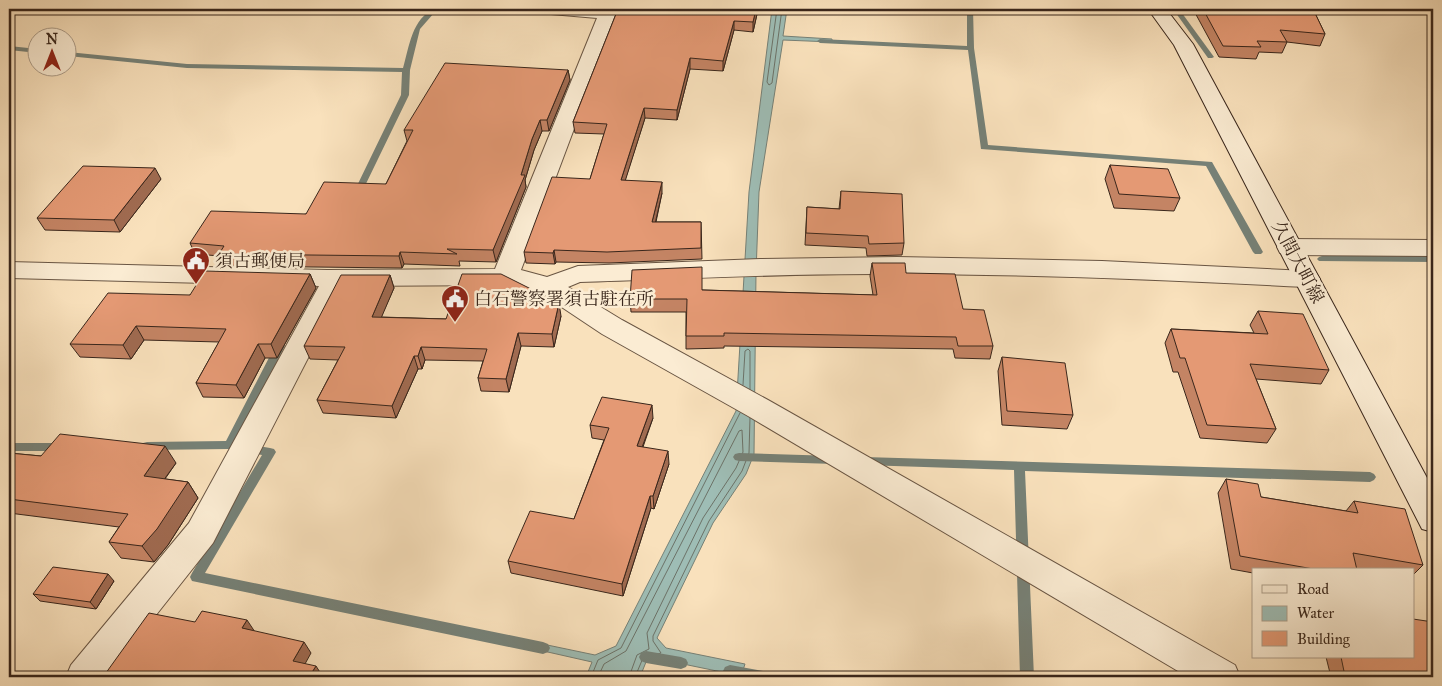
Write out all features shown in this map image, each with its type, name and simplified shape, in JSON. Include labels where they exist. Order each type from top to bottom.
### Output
[{"type":"street","points":[[508,277],[508,268],[609,11],[551,9]]},
{"type":"street","name":"久間大町線","points":[[1157,9],[1183,44],[1433,519]]},
{"type":"street","points":[[1289,247],[1433,248]]},
{"type":"street","points":[[551,288],[559,280],[578,274],[749,268],[982,267],[1171,271],[1307,279]]},
{"type":"street","points":[[9,270],[332,278],[508,277],[532,280],[551,288],[612,327],[758,408],[1222,677]]},
{"type":"street","points":[[84,677],[201,533],[332,278]]},
{"type":"water","points":[[772,9],[787,9],[783,36],[832,39],[832,42],[783,40],[759,192],[754,454],[746,474],[713,523],[657,638],[666,648],[745,664],[741,676],[659,659],[646,662],[640,677],[586,677],[592,662],[530,648],[533,642],[595,655],[616,646],[736,411],[749,192]]},
{"type":"building","points":[[618,9],[756,9],[753,22],[734,21],[723,61],[690,58],[677,110],[644,108],[621,180],[662,182],[652,222],[701,222],[701,248],[607,252],[554,250],[553,253],[524,252],[552,177],[590,179],[607,124],[573,122]]},
{"type":"building","points":[[1203,9],[1313,9],[1325,34],[1280,30],[1287,42],[1257,41],[1261,47],[1223,46]]},
{"type":"building","points":[[445,63],[568,70],[547,120],[540,120],[532,139],[521,175],[525,175],[493,250],[447,249],[457,254],[400,252],[399,256],[219,254],[224,246],[190,243],[211,211],[306,214],[324,182],[386,184],[413,130],[404,130]]},
{"type":"building","points":[[1110,165],[1168,169],[1180,198],[1119,194]]},
{"type":"building","points":[[83,166],[155,168],[114,220],[37,218]]},
{"type":"building","points":[[841,191],[902,194],[904,243],[869,244],[868,236],[806,233],[807,207],[840,209]]},
{"type":"building","points":[[872,263],[905,263],[906,273],[955,274],[963,309],[984,310],[993,346],[958,346],[956,337],[724,333],[724,336],[686,336],[687,299],[630,299],[632,270],[702,267],[702,290],[877,295]]},
{"type":"building","points":[[205,271],[310,274],[271,344],[258,344],[236,385],[196,383],[226,329],[136,326],[123,345],[70,344],[108,293],[190,295]]},
{"type":"building","points":[[462,274],[501,274],[559,303],[552,334],[518,333],[506,379],[478,378],[487,349],[421,347],[418,356],[414,356],[392,406],[317,400],[345,347],[304,346],[341,275],[390,275],[372,317],[446,319]]},
{"type":"building","points":[[1258,311],[1303,314],[1329,370],[1250,364],[1276,429],[1207,425],[1185,358],[1180,358],[1171,329],[1268,334]]},
{"type":"building","points":[[1002,357],[1065,363],[1073,415],[1007,411]]},
{"type":"building","points":[[602,397],[652,405],[637,446],[668,451],[653,496],[650,496],[622,584],[508,561],[530,511],[574,519],[609,428],[590,425]]},
{"type":"building","points":[[60,434],[165,446],[144,476],[188,482],[157,529],[142,546],[109,542],[128,514],[9,499],[9,453],[41,456]]},
{"type":"building","points":[[1226,479],[1258,484],[1261,497],[1358,513],[1354,501],[1405,509],[1423,565],[1353,553],[1357,568],[1308,568],[1240,556]]},
{"type":"building","points":[[53,567],[108,574],[90,602],[33,594]]},
{"type":"building","points":[[202,611],[247,620],[242,628],[304,642],[293,661],[316,666],[309,677],[103,677],[149,613],[195,622]]},
{"type":"building","points":[[1414,619],[1433,622],[1433,677],[1345,676],[1341,658],[1414,658]]},
{"type":"waterway","points":[[406,70],[417,29],[432,12],[440,9]]},
{"type":"waterway","points":[[970,9],[971,48]]},
{"type":"waterway","points":[[1176,9],[1210,57]]},
{"type":"waterway","points":[[820,41],[971,48]]},
{"type":"waterway","points":[[9,48],[28,50]]},
{"type":"waterway","points":[[971,48],[984,147],[1209,164],[1258,252]]},
{"type":"waterway","points":[[78,55],[187,66],[406,70]]},
{"type":"waterway","points":[[357,194],[405,95],[406,70]]},
{"type":"waterway","points":[[1322,259],[1433,259]]},
{"type":"waterway","points":[[229,445],[280,346]]},
{"type":"waterway","points":[[147,446],[229,445]]},
{"type":"waterway","points":[[229,445],[270,452],[196,577],[543,648]]},
{"type":"waterway","points":[[9,447],[63,447]]},
{"type":"waterway","points":[[739,457],[835,460]]},
{"type":"waterway","points":[[864,461],[1370,477]]},
{"type":"waterway","points":[[1019,466],[1027,677]]},
{"type":"waterway","points":[[646,657],[681,663]]},
{"type":"waterway","points":[[730,671],[763,677]]},
{"type":"place","name":"須古郵便局","points":[[196,285]]},
{"type":"place","name":"白石警察署須古駐在所","points":[[455,323]]}]
